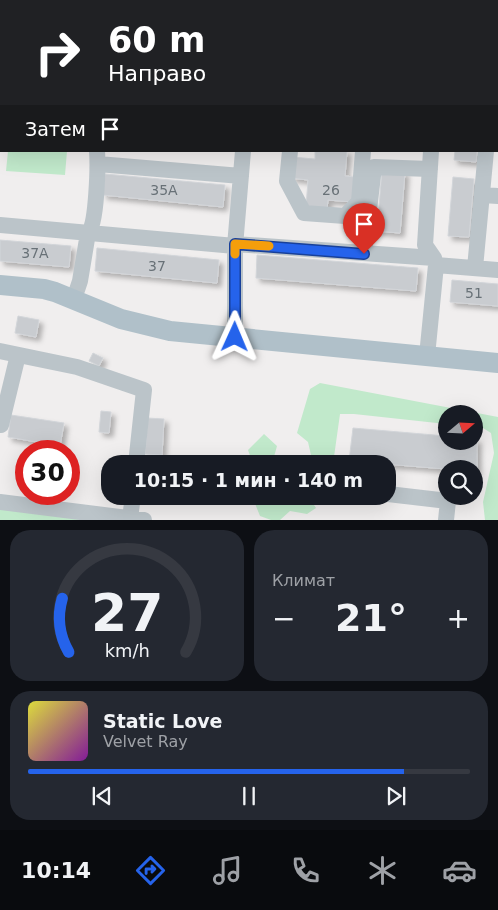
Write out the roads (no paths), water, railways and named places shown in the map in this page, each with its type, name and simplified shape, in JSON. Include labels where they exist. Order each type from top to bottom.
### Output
[{"type":"main road","points":[[0,278],[59,284],[114,306],[164,318],[235,330],[428,350],[498,363]]},
{"type":"main road","points":[[0,285],[44,289],[121,319],[170,331],[235,330]]},
{"type":"main road","points":[[428,350],[498,350]]},
{"type":"street","points":[[235,330],[235,245],[243,152]]},
{"type":"street","points":[[290,152],[287,181],[304,213],[345,216],[359,202],[363,152]]},
{"type":"street","points":[[428,350],[435,261],[426,245],[431,152]]},
{"type":"street","points":[[475,268],[490,195],[486,152]]},
{"type":"street","points":[[77,290],[88,233],[91,231],[98,158],[241,176]]},
{"type":"street","points":[[364,254],[374,167],[430,169]]},
{"type":"street","points":[[0,225],[364,254],[498,270]]},
{"type":"street","points":[[0,351],[77,367],[144,390],[137,455]]},
{"type":"street","points":[[1,424],[18,355]]},
{"type":"street","points":[[396,495],[448,501],[446,520]]},
{"type":"street","points":[[0,502],[137,519],[135,505]]}]
